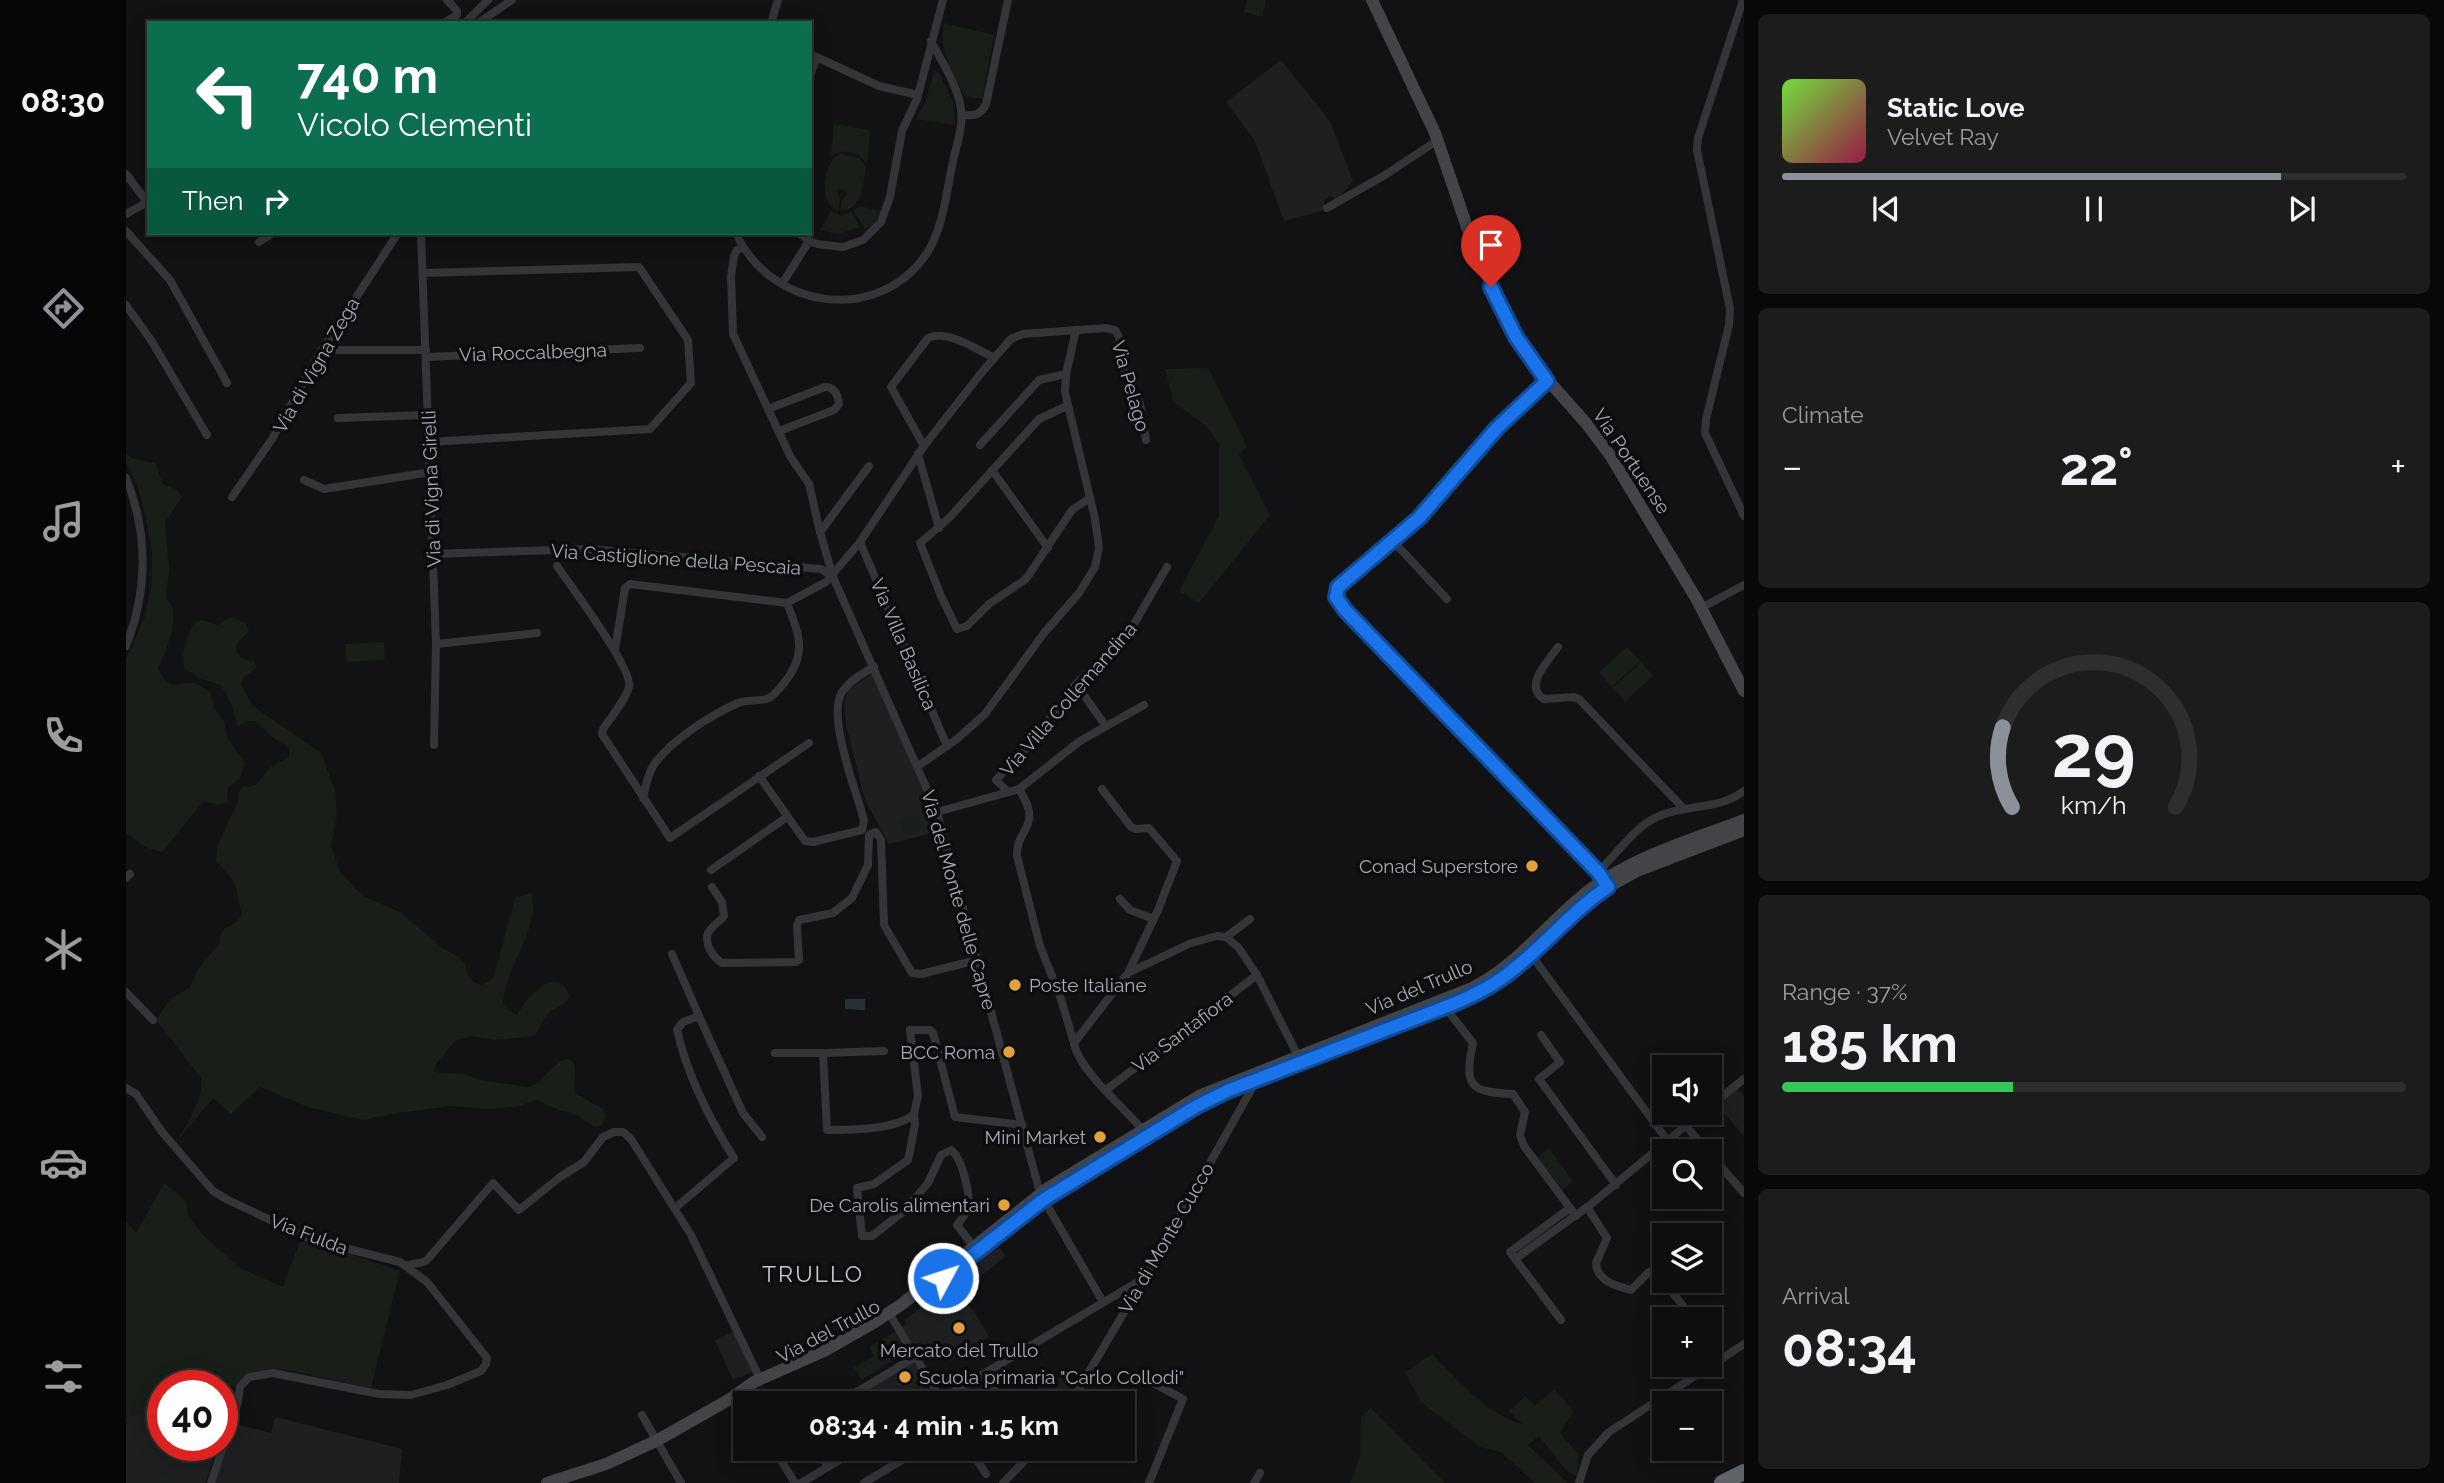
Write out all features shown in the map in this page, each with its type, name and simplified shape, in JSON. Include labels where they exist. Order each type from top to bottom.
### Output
[{"type":"highway","points":[[1722,1483],[1744,1472]]},
{"type":"highway","points":[[1739,1483],[1744,1479]]},
{"type":"street","points":[[447,0],[457,11],[457,15],[447,21]]},
{"type":"street","points":[[467,21],[488,0]]},
{"type":"street","points":[[481,21],[512,0]]},
{"type":"street","points":[[772,21],[778,0]]},
{"type":"street","points":[[801,235],[808,241],[824,246],[848,246],[863,240],[878,226],[890,197],[902,131],[918,95],[943,0]]},
{"type":"street","points":[[962,115],[976,115],[986,104],[1008,0]]},
{"type":"street","name":"Via Portuense","points":[[1372,0],[1438,140],[1468,230],[1496,300],[1519,343],[1547,381],[1585,422],[1610,455],[1701,608],[1744,691]]},
{"type":"street","points":[[1743,0],[1698,138],[1697,150],[1730,309],[1729,325],[1705,433],[1744,516]]},
{"type":"street","points":[[737,235],[759,267],[782,284],[807,295],[849,300],[880,292],[910,271],[926,253],[936,234],[962,115],[958,97],[931,41]]},
{"type":"street","points":[[814,55],[879,86],[918,95]]},
{"type":"street","points":[[1328,208],[1385,176],[1438,140]]},
{"type":"street","points":[[126,174],[147,201]]},
{"type":"street","points":[[126,215],[147,203]]},
{"type":"street","points":[[126,231],[170,280],[227,383]]},
{"type":"street","points":[[259,242],[269,235]]},
{"type":"street","name":"Via di Vigna Zega","points":[[232,497],[272,439],[318,356],[397,235]]},
{"type":"street","name":"Via di Vigna Girelli","points":[[421,235],[436,643],[434,745]]},
{"type":"street","points":[[782,284],[808,241]]},
{"type":"street","name":"Via del Monte delle Capre","points":[[743,247],[737,250],[734,256],[731,276],[732,328],[738,349],[791,459],[809,484],[833,577],[937,812],[1042,1197],[1103,1302]]},
{"type":"street","points":[[424,273],[639,267],[690,347],[691,383],[650,429],[429,442]]},
{"type":"street","points":[[126,305],[151,340],[207,435]]},
{"type":"street","name":"Via Pelago","points":[[1076,330],[1108,328],[1117,332],[1123,367],[1140,404],[1146,440]]},
{"type":"street","points":[[615,650],[625,588],[629,584],[787,603],[833,577],[860,542],[918,454],[993,358],[1017,336],[1076,330],[1066,373],[1067,406],[1090,498],[1099,548],[1097,559],[1091,573],[985,714],[918,766]]},
{"type":"street","points":[[924,446],[891,387],[928,338],[935,335],[946,337],[993,358]]},
{"type":"street","name":"Via Roccalbegna","points":[[326,350],[426,354],[640,348]]},
{"type":"street","points":[[980,445],[1039,380],[1066,373]]},
{"type":"street","points":[[1547,381],[1497,428],[1419,518],[1338,587],[1336,595],[1339,603],[1603,880]]},
{"type":"street","points":[[768,410],[825,387],[831,388],[837,394],[839,404],[834,410],[779,431]]},
{"type":"street","points":[[1067,406],[1041,417],[939,528],[919,545],[959,630],[1026,579],[1072,510],[1090,498]]},
{"type":"street","points":[[338,418],[429,415]]},
{"type":"street","points":[[918,454],[939,528]]},
{"type":"street","points":[[820,532],[869,466]]},
{"type":"street","points":[[992,470],[1048,548]]},
{"type":"street","points":[[304,480],[324,489],[431,472]]},
{"type":"street","points":[[126,478],[139,521],[144,559],[138,606],[126,646]]},
{"type":"street","points":[[1393,541],[1447,599]]},
{"type":"street","name":"Via Villa Basilica","points":[[860,542],[947,746]]},
{"type":"street","name":"Via Castiglione della Pescaia","points":[[433,554],[590,549],[821,569],[833,577]]},
{"type":"street","points":[[557,566],[615,650],[630,685],[602,734],[670,838],[809,743]]},
{"type":"street","name":"Via Villa Collemandina","points":[[1008,792],[996,780],[1032,742],[1076,684],[1130,631],[1167,567]]},
{"type":"street","points":[[1701,608],[1744,585]]},
{"type":"street","points":[[643,798],[655,763],[679,741],[704,722],[740,702],[768,699],[793,672],[800,647],[787,603]]},
{"type":"street","points":[[436,643],[537,633]]},
{"type":"street","points":[[1558,647],[1536,680],[1537,695],[1550,700],[1578,698],[1684,809]]},
{"type":"street","points":[[759,776],[801,837],[808,841],[862,830],[864,820],[836,713],[845,688],[874,667]]},
{"type":"street","points":[[1076,684],[1105,725]]},
{"type":"street","points":[[937,812],[1019,789],[1080,741],[1144,705]]},
{"type":"street","points":[[1019,789],[1027,803],[1030,817],[1017,846],[1017,856],[1040,946],[1068,1018],[1074,1043],[1082,1063],[1145,1133]]},
{"type":"street","points":[[1074,1043],[1128,973],[1154,919],[1177,861],[1149,828],[1131,827],[1102,789]]},
{"type":"street","name":"Via del Trullo","points":[[1603,880],[1613,856],[1650,821],[1661,815],[1727,800],[1744,791]]},
{"type":"street","points":[[711,870],[787,817]]},
{"type":"street","name":"Via del Trullo","points":[[1603,880],[1637,871],[1744,820]]},
{"type":"street","name":"Via del Trullo","points":[[750,1391],[760,1379],[890,1316],[973,1245],[1042,1197],[1203,1098],[1443,1005],[1529,952],[1570,906],[1624,867],[1744,830]]},
{"type":"street","points":[[712,887],[724,909],[724,916],[708,932],[707,939],[715,958],[722,963],[796,962],[799,960],[799,920],[833,913],[852,898],[868,865],[869,835],[876,832],[881,840],[884,925],[912,972],[921,974],[977,960]]},
{"type":"street","points":[[1613,856],[1624,867]]},
{"type":"street","points":[[1120,899],[1130,910],[1154,919]]},
{"type":"street","points":[[1128,973],[1191,943],[1226,937],[1250,919]]},
{"type":"street","points":[[1226,937],[1238,947],[1257,975],[1298,1056]]},
{"type":"street","points":[[1529,952],[1666,1139]]},
{"type":"street","points":[[672,954],[743,1113],[762,1137]]},
{"type":"street","name":"Via Santafiora","points":[[1107,1090],[1257,975]]},
{"type":"street","points":[[126,992],[153,1020]]},
{"type":"street","points":[[1443,1005],[1473,1043],[1469,1068],[1472,1082],[1485,1092],[1513,1094],[1525,1112],[1521,1135],[1524,1146],[1573,1212]]},
{"type":"street","points":[[675,1208],[734,1158],[711,1118],[689,1069],[678,1035],[677,1028],[680,1024],[699,1016]]},
{"type":"street","points":[[973,1245],[957,1225],[968,1209],[967,1187],[957,1155],[951,1150],[941,1155],[928,1183],[904,1211],[872,1236],[862,1236],[857,1188],[874,1184],[908,1160],[918,1096],[909,1030],[930,1030],[933,1034],[955,1117],[1022,1125]]},
{"type":"street","points":[[1541,1035],[1560,1062],[1539,1079],[1616,1185]]},
{"type":"street","name":"Via del Trullo","points":[[1257,1076],[1298,1056],[1351,1039]]},
{"type":"street","points":[[775,1053],[884,1051]]},
{"type":"street","points":[[823,1053],[827,1130],[899,1122],[914,1114]]},
{"type":"street","name":"Via di Monte Cucco","points":[[1078,1391],[1183,1212],[1257,1076]]},
{"type":"street","points":[[1722,1096],[1744,1079]]},
{"type":"street","name":"Via Fulda","points":[[126,1088],[136,1094],[162,1132],[209,1187],[223,1197],[313,1240],[394,1260],[406,1266],[427,1282],[487,1358],[481,1371],[421,1394],[401,1396],[273,1373],[252,1376],[240,1387],[238,1402],[211,1483]]},
{"type":"street","points":[[1668,1139],[1686,1126],[1697,1139]]},
{"type":"street","points":[[406,1266],[427,1261],[493,1183],[519,1210],[560,1177],[584,1162],[603,1137],[614,1132],[623,1132],[628,1135],[675,1208],[717,1285],[760,1379]]},
{"type":"street","points":[[1560,1320],[1515,1259],[1573,1212],[1587,1207],[1616,1185],[1652,1153]]},
{"type":"street","points":[[1722,1168],[1744,1193]]},
{"type":"street","name":"Via del Trullo","points":[[753,1391],[856,1341],[1042,1197]]},
{"type":"street","points":[[1587,1207],[1607,1238],[1596,1263],[1600,1276],[1631,1290],[1653,1271],[1684,1307]]},
{"type":"street","points":[[956,1391],[1144,1278]]},
{"type":"street","points":[[890,1316],[933,1391]]},
{"type":"street","points":[[1579,1483],[1588,1455],[1603,1437],[1744,1344]]},
{"type":"street","points":[[859,1391],[915,1357]]},
{"type":"street","points":[[985,1373],[995,1391]]},
{"type":"street","points":[[1149,1483],[1183,1399],[1155,1384]]},
{"type":"street","name":"Via del Trullo","points":[[547,1483],[568,1480],[615,1460],[733,1403]]},
{"type":"street","points":[[642,1415],[681,1483]]},
{"type":"street","points":[[781,1461],[795,1483]]},
{"type":"street","points":[[824,1461],[828,1467]]},
{"type":"street","points":[[801,1483],[838,1461]]},
{"type":"street","points":[[864,1483],[900,1461]]},
{"type":"street","points":[[978,1461],[986,1474]]},
{"type":"street","points":[[1003,1483],[1024,1461]]},
{"type":"street","points":[[1254,1483],[1260,1473]]},
{"type":"shaded area","points":[[1247,0],[1266,0],[1262,17],[1244,12]]},
{"type":"shaded area","points":[[944,23],[994,35],[982,99],[965,96],[956,78],[943,43]]},
{"type":"shaded area","points":[[1281,60],[1330,121],[1353,181],[1338,198],[1334,199],[1331,195],[1324,200],[1325,210],[1284,221],[1255,141],[1226,102]]},
{"type":"shaded area","points":[[934,71],[939,73],[953,102],[955,125],[916,119],[925,104]]},
{"type":"shaded area","points":[[834,124],[870,130],[867,164],[855,153],[845,151],[831,157]]},
{"type":"shaded area","points":[[840,154],[860,158],[866,167],[857,202],[848,210],[840,211],[842,199],[847,195],[845,190],[840,189],[837,192],[840,199],[838,211],[827,199],[825,182],[830,165]]},
{"type":"shaded area","points":[[860,206],[881,211],[873,224],[865,229],[853,211]]},
{"type":"shaded area","points":[[831,211],[841,215],[851,212],[861,227],[838,234],[820,230]]},
{"type":"shaded area","points":[[1208,368],[1247,446],[1239,455],[1270,515],[1199,603],[1179,591],[1219,516],[1219,443],[1206,426],[1174,402],[1165,369]]},
{"type":"shaded area","points":[[126,454],[155,463],[163,484],[178,491],[182,497],[165,522],[169,568],[166,599],[171,604],[173,621],[169,642],[158,668],[170,684],[196,683],[210,692],[214,708],[224,721],[227,737],[245,763],[240,778],[228,788],[227,803],[219,805],[203,802],[162,852],[147,848],[126,833],[126,659],[144,619],[151,587],[152,553],[145,514],[137,485],[126,463]]},
{"type":"shaded area","points":[[232,617],[246,624],[249,631],[238,642],[236,652],[240,657],[255,661],[256,668],[243,678],[241,685],[253,706],[321,753],[335,791],[337,815],[331,846],[340,872],[363,896],[400,912],[444,949],[459,957],[464,962],[469,977],[481,985],[494,976],[515,898],[531,893],[531,920],[509,976],[503,1003],[517,1015],[534,992],[550,982],[564,986],[570,996],[547,1015],[534,1036],[494,1040],[471,1036],[456,1040],[436,1064],[434,1071],[465,1074],[480,1080],[528,1087],[536,1084],[560,1061],[568,1059],[574,1063],[575,1093],[603,1109],[605,1116],[602,1125],[595,1127],[575,1114],[537,1100],[515,1107],[490,1109],[451,1106],[363,1120],[308,1107],[260,1087],[231,1114],[213,1098],[177,1141],[198,1102],[201,1078],[156,1020],[170,999],[189,988],[198,969],[219,944],[224,929],[238,921],[242,914],[234,881],[216,861],[218,845],[238,801],[238,793],[243,787],[258,783],[269,769],[289,756],[289,749],[260,724],[252,721],[238,727],[232,706],[221,685],[198,678],[185,670],[185,645],[195,622],[203,620],[217,625]]},
{"type":"shaded area","points":[[384,642],[385,660],[346,662],[345,644]]},
{"type":"shaded area","points":[[1627,647],[1640,661],[1612,687],[1599,672]]},
{"type":"shaded area","points":[[1641,662],[1653,676],[1625,701],[1613,688]]},
{"type":"shaded area","points":[[872,674],[930,806],[937,832],[889,844],[865,800],[846,725],[844,703],[848,690]]},
{"type":"shaded area","points":[[919,816],[922,829],[903,834],[899,820]]},
{"type":"shaded area","points":[[845,999],[865,999],[865,1010],[845,1009]]},
{"type":"shaded area","points":[[1737,1087],[1744,1096],[1744,1136],[1722,1110],[1725,1101],[1723,1098]]},
{"type":"shaded area","points":[[1549,1148],[1573,1181],[1561,1191],[1536,1158]]},
{"type":"shaded area","points":[[164,1183],[186,1201],[188,1215],[203,1235],[240,1268],[283,1287],[301,1238],[400,1271],[371,1388],[282,1369],[261,1370],[238,1384],[238,1370],[147,1370],[147,1411],[126,1417],[126,1221],[136,1233]]},
{"type":"shaded area","points":[[997,1245],[1006,1256],[959,1293],[989,1337],[949,1361],[941,1349],[926,1358],[923,1353],[919,1354],[902,1327],[906,1324],[905,1320]]},
{"type":"shaded area","points":[[735,1331],[754,1371],[733,1380],[715,1340]]},
{"type":"shaded area","points":[[896,1331],[908,1352],[861,1380],[854,1367],[874,1356],[869,1347]]},
{"type":"shaded area","points":[[1432,1354],[1484,1404],[1522,1424],[1509,1411],[1525,1396],[1535,1406],[1555,1389],[1573,1411],[1560,1433],[1578,1454],[1577,1477],[1565,1469],[1539,1436],[1528,1445],[1568,1483],[1535,1483],[1501,1452],[1480,1447],[1421,1402],[1405,1372]]},
{"type":"shaded area","points":[[913,1362],[930,1391],[865,1391]]},
{"type":"shaded area","points":[[1061,1373],[1070,1387],[1064,1391],[1040,1391],[1038,1387]]},
{"type":"shaded area","points":[[983,1377],[991,1391],[960,1391]]},
{"type":"shaded area","points":[[1371,1408],[1445,1483],[1350,1483],[1360,1457],[1361,1417]]},
{"type":"shaded area","points":[[147,1411],[147,1461],[213,1461],[205,1483],[126,1483],[126,1417]]},
{"type":"shaded area","points":[[275,1417],[402,1449],[399,1483],[214,1483],[222,1461],[238,1461],[238,1425],[271,1433]]},
{"type":"place","name":"Conad Superstore","points":[[1532,866]]},
{"type":"place","name":"Poste Italiane","points":[[1015,985]]},
{"type":"place","name":"BCC Roma","points":[[1009,1052]]},
{"type":"place","name":"Mini Market","points":[[1100,1137]]},
{"type":"place","name":"De Carolis alimentari","points":[[1004,1205]]},
{"type":"place","name":"Mercato del Trullo","points":[[959,1328]]},
{"type":"place","name":"Scuola primaria \"Carlo Collodi\"","points":[[905,1377]]},
{"type":"district","name":"TRULLO","points":[[813,1274]]},
{"type":"route","points":[[943,1278],[1043,1200],[1215,1096],[1453,1004],[1487,988],[1510,973],[1589,899],[1608,887],[1598,872],[1483,755],[1345,610],[1336,597],[1338,587],[1408,529],[1497,428],[1547,381],[1516,337],[1491,287]]}]
